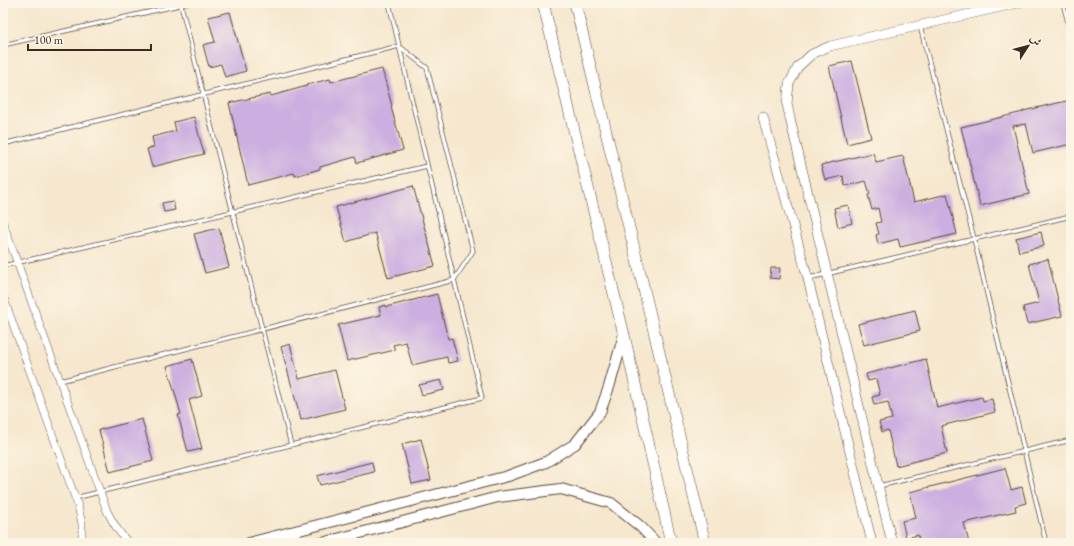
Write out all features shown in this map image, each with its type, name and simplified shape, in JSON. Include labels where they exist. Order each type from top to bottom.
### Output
[{"type":"main road","points":[[543,3],[624,335],[671,543]]},
{"type":"main road","points":[[575,3],[705,543]]},
{"type":"main road","points":[[249,543],[508,476],[546,462],[575,444],[600,412],[624,335]]},
{"type":"main road","points":[[322,543],[498,497],[561,489],[611,503],[641,527],[656,543]]},
{"type":"main road","points":[[290,532],[293,543]]},
{"type":"street","points":[[892,543],[787,104],[789,84],[798,67],[812,54],[830,46],[1018,3]]},
{"type":"street","points":[[763,117],[808,279],[872,543]]},
{"type":"street","points":[[3,223],[107,511],[115,527],[129,543]]},
{"type":"street","points":[[3,296],[76,498],[82,524],[82,543]]},
{"type":"lane","points":[[3,45],[188,3]]},
{"type":"lane","points":[[76,498],[482,398],[389,3]]},
{"type":"lane","points":[[1063,3],[1071,35]]},
{"type":"lane","points":[[181,4],[291,445]]},
{"type":"lane","points":[[920,26],[974,239],[1046,543]]},
{"type":"lane","points":[[3,144],[399,46]]},
{"type":"lane","points":[[60,381],[454,280],[473,251],[427,68],[399,46]]},
{"type":"lane","points":[[3,266],[427,166]]},
{"type":"lane","points":[[808,279],[1071,216]]},
{"type":"lane","points":[[878,486],[1071,440]]},
{"type":"building","points":[[230,12],[246,71],[225,77],[221,64],[209,67],[203,45],[215,42],[208,17]]},
{"type":"building","points":[[852,61],[871,138],[847,144],[829,66]]},
{"type":"building","points":[[382,69],[403,150],[357,163],[355,157],[295,176],[294,173],[248,185],[229,103],[270,94],[271,96],[330,79],[331,82]]},
{"type":"building","points":[[1071,100],[1071,144],[1033,153],[1026,124],[1013,126],[1029,194],[980,206],[961,127]]},
{"type":"building","points":[[194,117],[204,154],[152,167],[147,149],[154,147],[152,137],[176,131],[174,122]]},
{"type":"building","points":[[873,153],[876,162],[903,156],[914,202],[947,194],[957,234],[900,247],[898,239],[878,244],[876,235],[879,234],[876,223],[881,222],[878,208],[872,210],[868,195],[870,194],[866,181],[845,186],[843,176],[825,180],[821,165]]},
{"type":"building","points":[[413,186],[435,266],[388,278],[375,233],[346,242],[336,207]]},
{"type":"building","points":[[173,201],[175,210],[164,212],[162,203]]},
{"type":"building","points":[[848,205],[852,223],[838,227],[834,208]]},
{"type":"building","points":[[219,228],[229,267],[205,273],[194,234]]},
{"type":"building","points":[[1041,232],[1044,246],[1019,252],[1016,238]]},
{"type":"building","points":[[1048,259],[1062,316],[1027,324],[1023,307],[1039,303],[1029,264]]},
{"type":"building","points":[[771,268],[780,268],[779,279],[770,278]]},
{"type":"building","points":[[437,294],[448,339],[452,338],[458,361],[448,363],[447,357],[412,365],[406,342],[393,345],[395,350],[347,361],[338,325],[381,315],[379,307],[386,305],[386,307]]},
{"type":"building","points":[[915,310],[920,331],[864,345],[858,324]]},
{"type":"building","points":[[290,344],[299,379],[335,370],[345,409],[301,420],[281,347]]},
{"type":"building","points":[[192,359],[202,396],[189,400],[202,449],[188,452],[178,415],[181,414],[167,366]]},
{"type":"building","points":[[926,359],[937,408],[982,397],[983,401],[992,399],[995,412],[941,426],[947,453],[896,466],[888,430],[882,432],[879,422],[892,419],[888,402],[874,405],[872,397],[880,395],[876,379],[868,381],[866,374]]},
{"type":"building","points":[[441,380],[444,390],[422,395],[419,385]]},
{"type":"building","points":[[142,419],[153,461],[110,472],[99,430]]},
{"type":"building","points":[[421,439],[431,480],[412,484],[402,444]]},
{"type":"building","points":[[372,462],[374,472],[320,485],[317,476]]},
{"type":"building","points":[[1005,468],[1011,490],[1022,487],[1026,503],[1015,506],[1016,511],[964,523],[969,543],[920,543],[918,535],[906,538],[902,521],[916,518],[910,492]]}]
